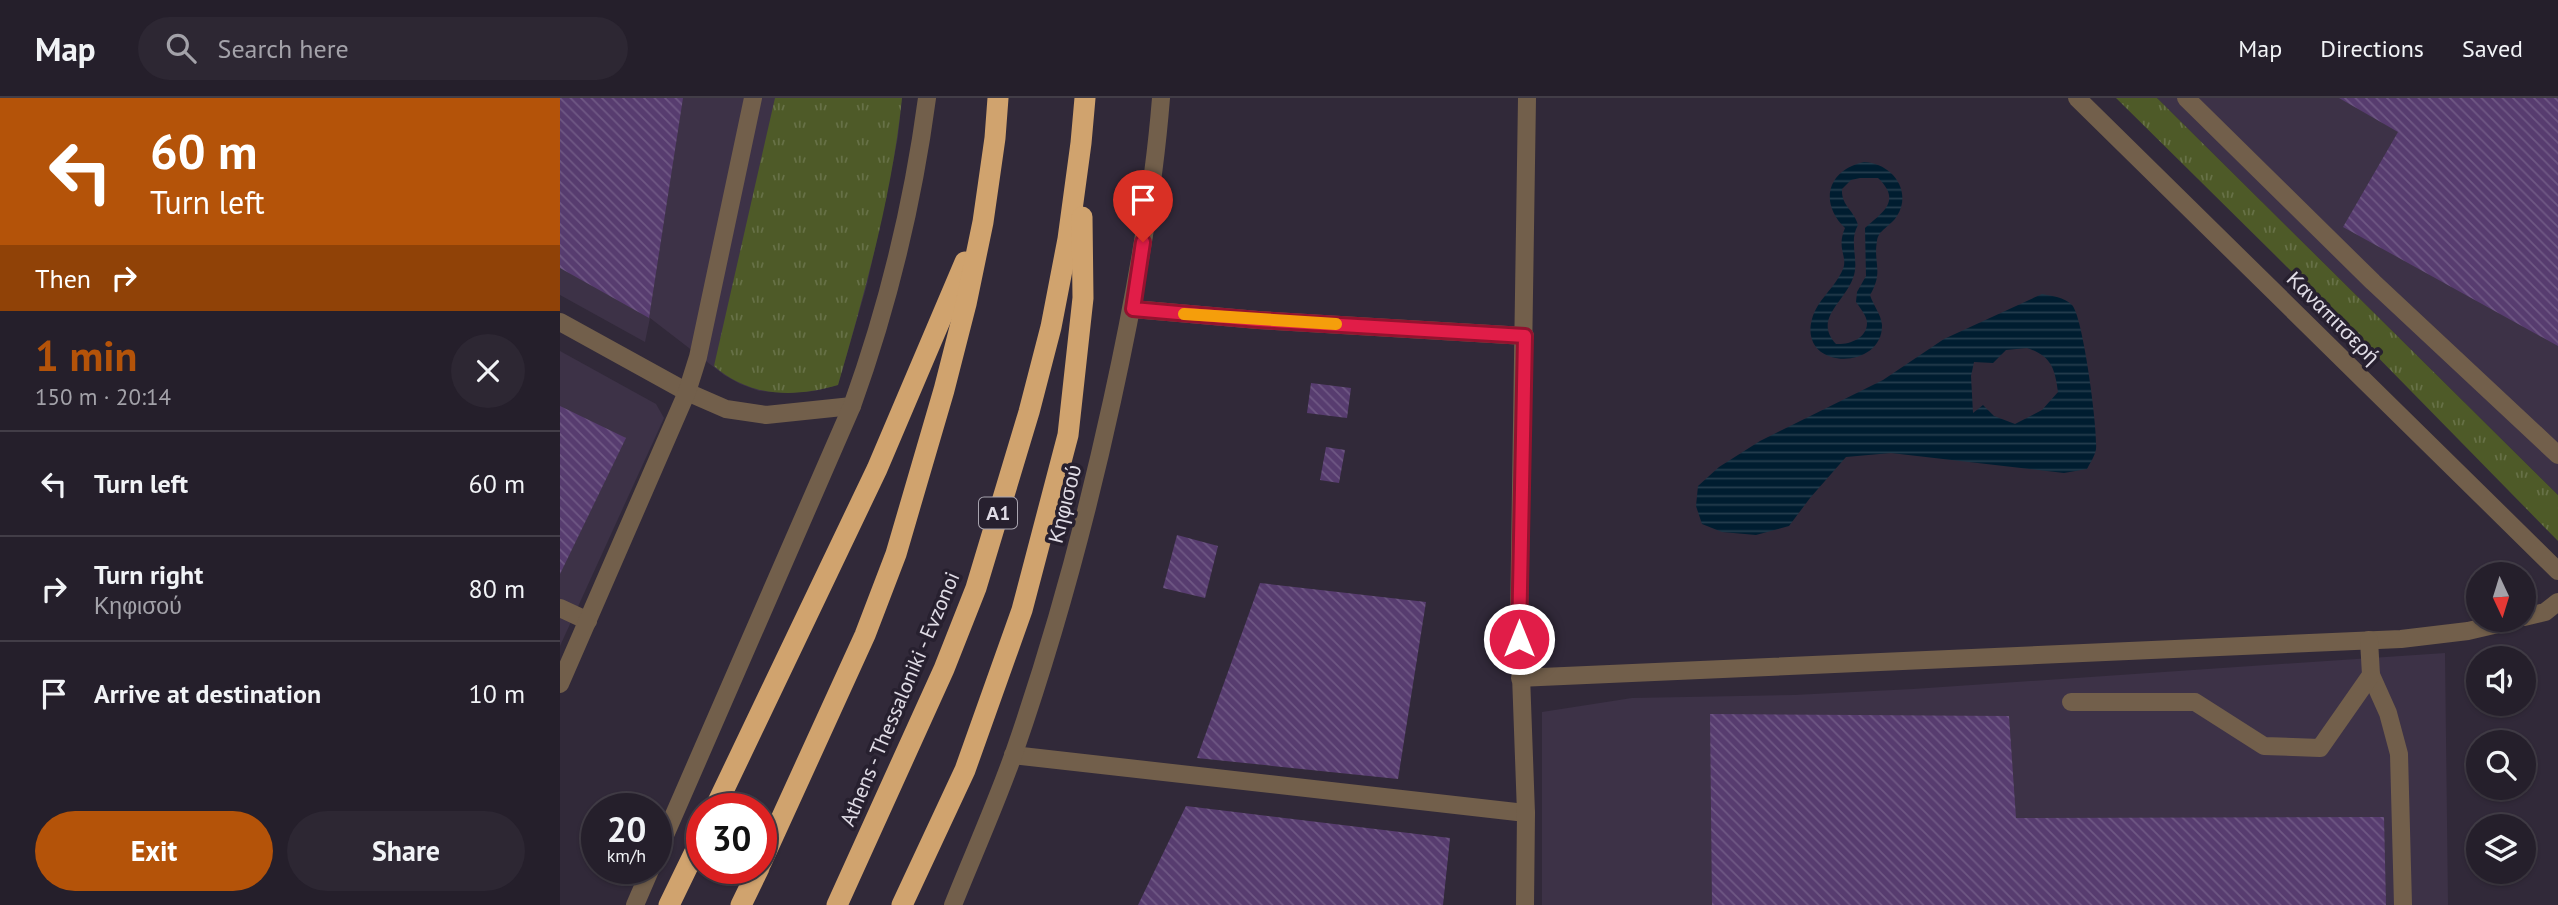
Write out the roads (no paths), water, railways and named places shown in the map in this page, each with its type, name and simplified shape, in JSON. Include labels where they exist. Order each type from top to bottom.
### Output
[{"type":"highway","points":[[777,828],[865,635],[895,554],[966,304],[983,222],[998,98]]},
{"type":"highway","name":"Athens - Thessaloniki - Evzonoi","points":[[837,905],[944,670],[975,588],[1029,412],[1051,327],[1068,239],[1085,98]]},
{"type":"highway","points":[[902,905],[965,770],[1018,622],[1068,435],[1083,298],[1081,143]]},
{"type":"highway","points":[[722,793],[877,469],[983,222]]},
{"type":"highway","points":[[669,905],[686,870]]},
{"type":"highway","points":[[741,905],[751,884]]},
{"type":"street","points":[[560,684],[687,392],[698,357],[753,98]]},
{"type":"street","points":[[672,819],[865,370],[902,239],[917,167],[927,98]]},
{"type":"street","name":"Κηφισού","points":[[953,905],[1013,755],[1068,581],[1095,481],[1133,309],[1151,197],[1161,98]]},
{"type":"street","points":[[1525,905],[1527,813],[1520,678],[1520,571],[1527,98]]},
{"type":"street","name":"Καναπιτσερή","points":[[2077,98],[2558,571]]},
{"type":"street","points":[[2186,98],[2373,282],[2558,455]]},
{"type":"street","points":[[1133,309],[1258,320],[1525,336]]},
{"type":"street","points":[[560,322],[687,392],[726,409],[747,414],[783,415],[852,405]]},
{"type":"street","points":[[2536,614],[2545,612],[2558,602]]},
{"type":"street","points":[[560,608],[588,621]]},
{"type":"street","points":[[1520,678],[2369,640],[2466,631]]},
{"type":"street","points":[[2369,640],[2371,675],[2388,713],[2399,754],[2403,905]]},
{"type":"street","points":[[2071,702],[2195,702],[2264,746],[2320,748],[2371,675]]},
{"type":"street","points":[[1013,755],[1527,813]]},
{"type":"street","points":[[635,905],[644,884]]},
{"type":"water","points":[[1864,162],[1883,167],[1897,180],[1902,197],[1897,216],[1877,241],[1877,273],[1870,295],[1882,325],[1879,340],[1870,351],[1857,357],[1842,359],[1828,356],[1817,348],[1811,336],[1814,312],[1843,269],[1842,241],[1845,228],[1832,208],[1830,198],[1835,180],[1851,166]],"holes":[[[1878,178],[1889,193],[1889,200],[1883,211],[1865,228],[1866,276],[1857,292],[1856,302],[1866,318],[1866,329],[1856,340],[1836,344],[1830,335],[1829,319],[1855,272],[1854,238],[1858,225],[1844,200],[1842,189],[1851,180]]]},
{"type":"water","points":[[2042,294],[2069,302],[2081,329],[2095,420],[2096,449],[2087,469],[2064,473],[1891,453],[1846,457],[1789,526],[1756,535],[1722,532],[1702,524],[1696,506],[1698,486],[1719,467],[1760,441],[1883,380],[1944,339]],"holes":[[[2027,348],[2035,351],[2050,364],[2058,392],[2042,410],[2015,424],[1994,416],[1983,405],[1973,413],[1971,376],[1974,362],[1993,363],[2006,350]]]}]
